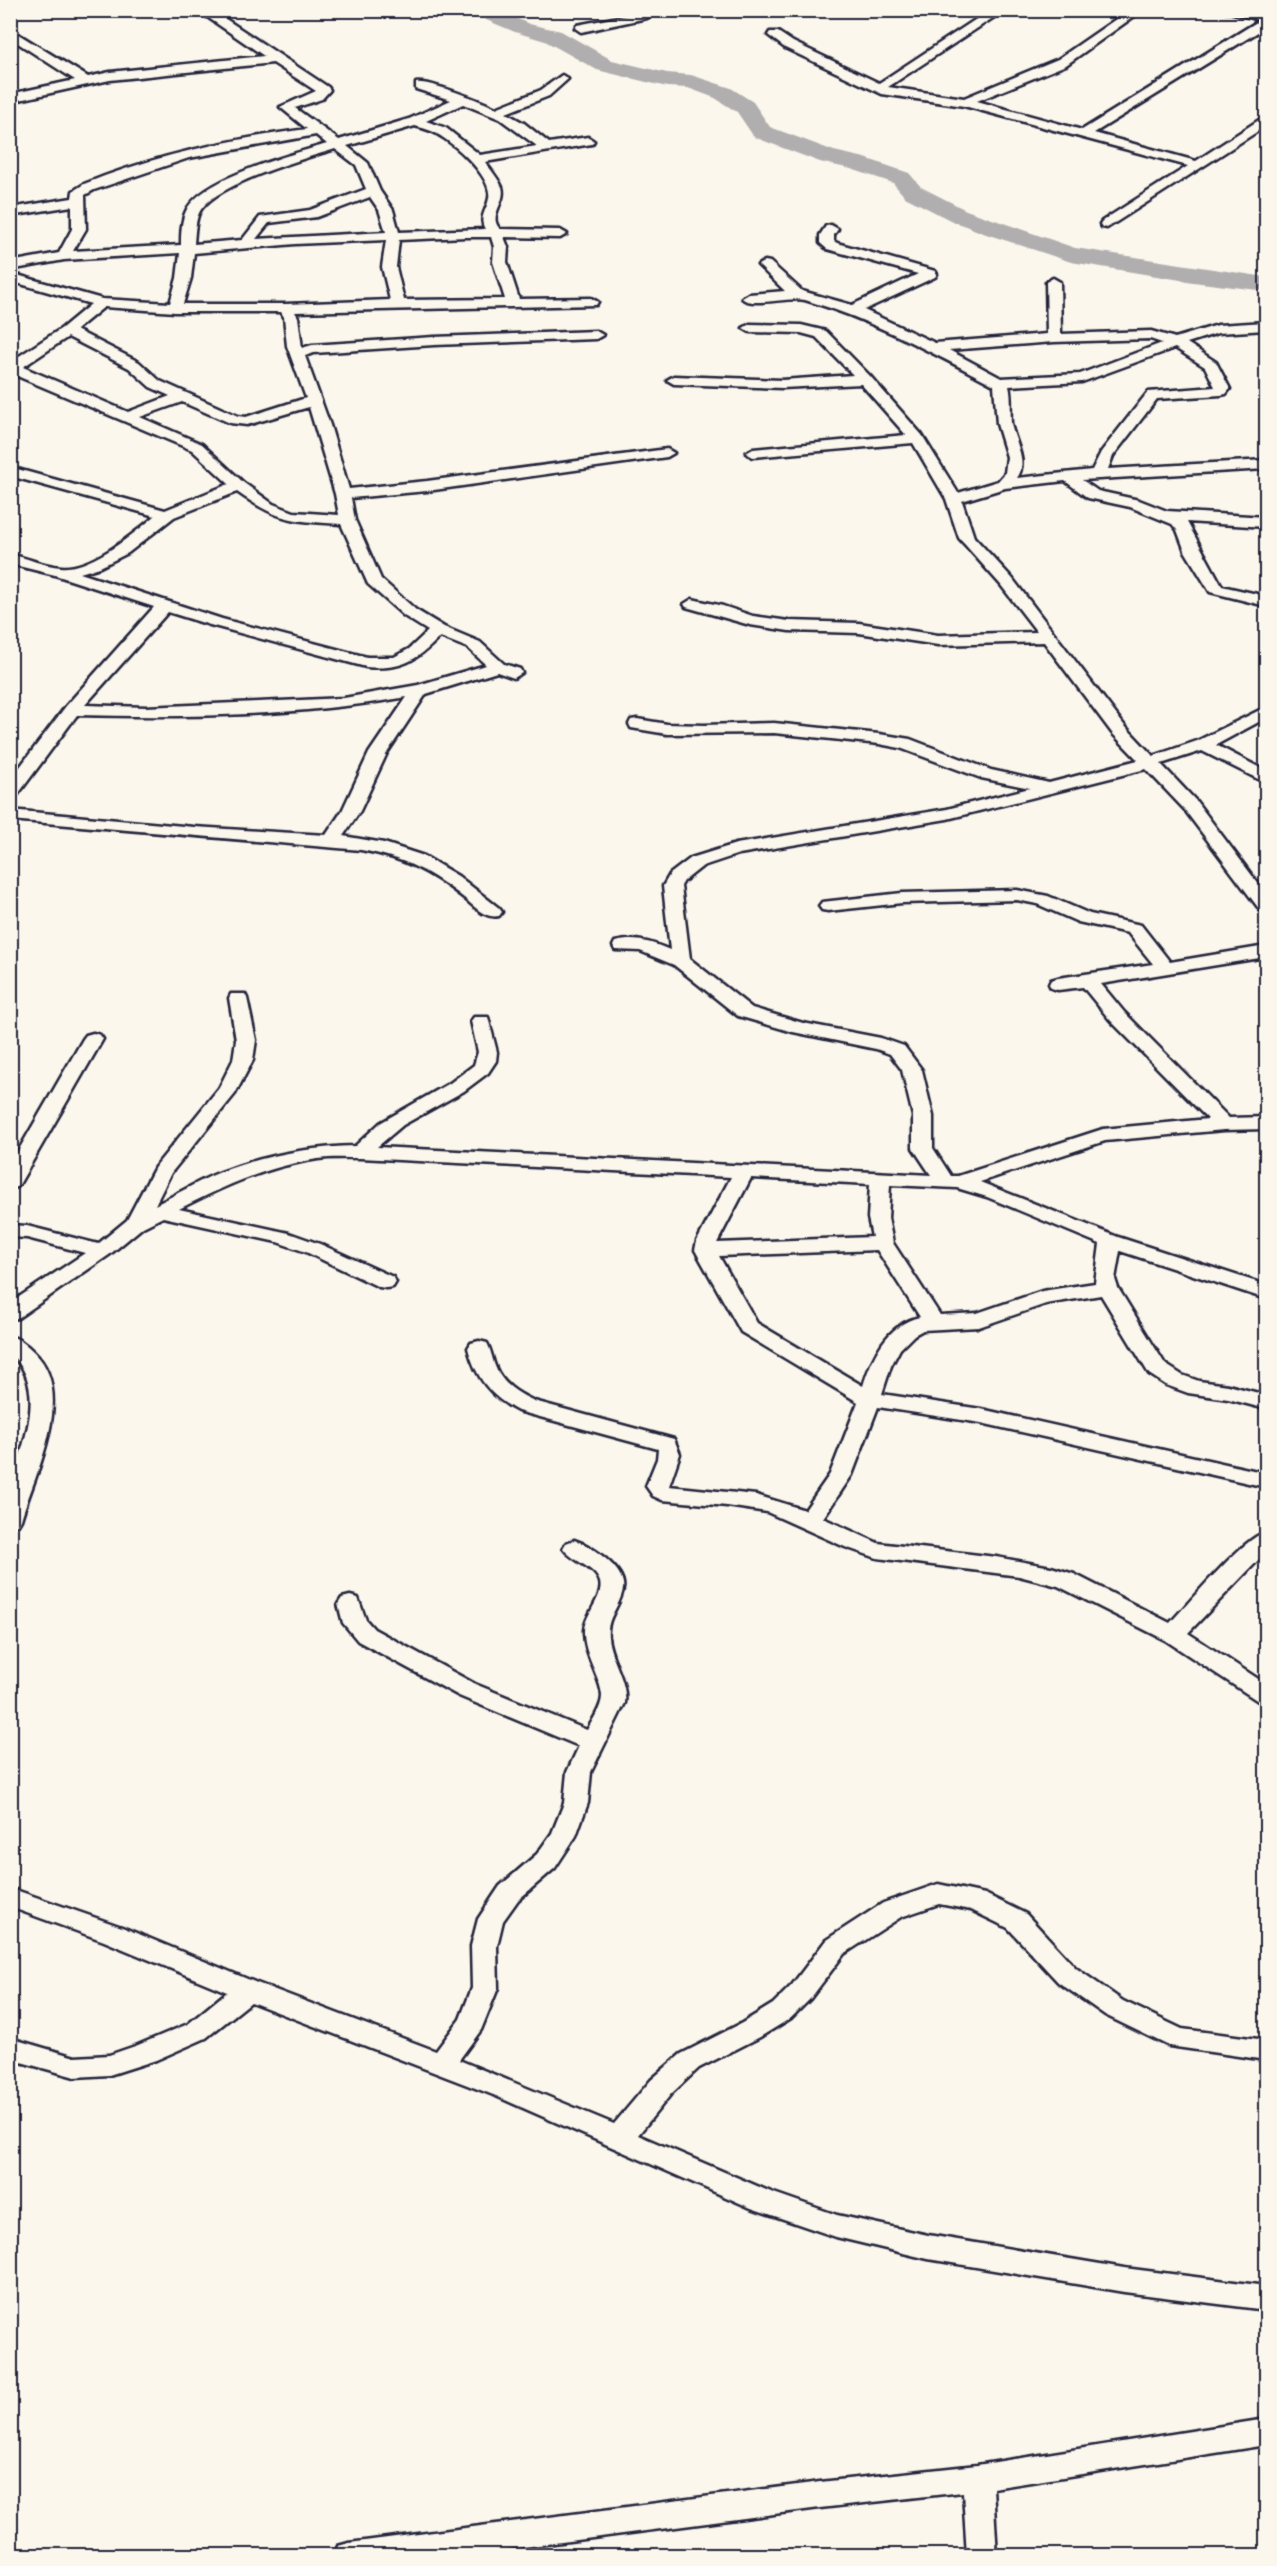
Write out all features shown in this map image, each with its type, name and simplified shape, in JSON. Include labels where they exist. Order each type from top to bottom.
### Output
[{"type":"street","points":[[203,10],[273,59],[324,90],[318,96],[286,107],[362,163],[373,191],[386,210],[393,235],[389,267],[398,304]]},
{"type":"street","points":[[581,28],[643,16],[651,10]]},
{"type":"street","points":[[879,88],[999,10]]},
{"type":"street","points":[[965,102],[1062,62],[1137,10]]},
{"type":"street","points":[[1228,10],[1266,20]]},
{"type":"street","points":[[1082,135],[1266,20]]},
{"type":"street","points":[[10,32],[85,81]]},
{"type":"street","points":[[774,35],[789,45],[879,88],[965,102],[1198,165]]},
{"type":"street","points":[[10,98],[110,76],[273,59]]},
{"type":"street","points":[[497,112],[545,93],[562,79]]},
{"type":"street","points":[[420,86],[497,112],[529,130],[548,149]]},
{"type":"street","points":[[175,308],[182,289],[193,212],[204,198],[217,189],[337,143],[414,122],[463,99]]},
{"type":"street","points":[[1107,224],[1266,121]]},
{"type":"street","points":[[414,122],[442,131],[477,159],[495,187],[496,197],[488,219],[489,226],[496,233],[501,247],[500,261],[514,304]]},
{"type":"street","points":[[64,256],[79,229],[78,194],[84,189],[185,154],[238,142],[316,131]]},
{"type":"street","points":[[477,159],[588,141]]},
{"type":"street","points":[[246,244],[265,220],[312,214],[373,191]]},
{"type":"street","points":[[10,212],[78,201]]},
{"type":"street","points":[[831,229],[827,235],[827,243],[831,248],[868,255],[930,274],[854,310]]},
{"type":"street","points":[[10,266],[64,256],[393,235],[560,234]]},
{"type":"street","points":[[765,265],[796,294]]},
{"type":"street","points":[[10,277],[101,303],[175,308],[591,302]]},
{"type":"street","points":[[1053,282],[1054,338]]},
{"type":"street","points":[[749,298],[796,294],[854,310],[933,347],[999,382],[1082,378],[1218,329],[1266,326]]},
{"type":"street","points":[[12,369],[68,331],[101,303]]},
{"type":"street","points":[[286,308],[291,316],[312,401],[323,425],[343,494],[347,520],[374,581],[410,613],[438,630],[480,648],[498,667],[514,673]]},
{"type":"street","points":[[750,328],[814,330],[821,334],[865,379],[917,438],[954,499],[967,538],[1005,581],[1118,729],[1190,805],[1266,906]]},
{"type":"street","points":[[68,331],[134,365],[155,384],[241,422],[312,401]]},
{"type":"street","points":[[301,349],[596,335]]},
{"type":"street","points":[[933,347],[1054,338],[1146,335],[1177,343],[1211,365],[1223,389],[1215,393],[1153,396],[1106,454],[1098,474]]},
{"type":"street","points":[[10,351],[33,354]]},
{"type":"street","points":[[12,369],[202,450],[239,486],[268,507],[292,516],[347,520]]},
{"type":"street","points":[[674,380],[782,384],[865,379]]},
{"type":"street","points":[[999,382],[1002,387],[1004,424],[1014,457],[1012,474],[1003,484]]},
{"type":"street","points":[[128,417],[182,397]]},
{"type":"street","points":[[753,453],[917,438]]},
{"type":"street","points":[[343,494],[492,478],[667,453]]},
{"type":"street","points":[[954,499],[1003,484],[1068,476],[1266,465]]},
{"type":"street","points":[[10,471],[167,515]]},
{"type":"street","points":[[1068,476],[1093,495],[1134,503],[1177,521],[1184,528],[1193,551],[1216,589],[1266,601]]},
{"type":"street","points":[[61,572],[92,566],[103,561],[133,542],[167,515],[205,497],[239,486]]},
{"type":"street","points":[[1167,516],[1266,522]]},
{"type":"street","points":[[10,559],[166,604],[216,622],[303,646],[384,664],[404,661],[438,630]]},
{"type":"street","points":[[10,793],[72,710],[166,604]]},
{"type":"street","points":[[692,604],[717,609],[750,620],[789,626],[859,628],[938,640],[1049,637]]},
{"type":"street","points":[[72,710],[146,712],[344,703],[420,690],[498,667]]},
{"type":"street","points":[[331,841],[351,811],[378,753],[420,690]]},
{"type":"street","points":[[681,961],[672,886],[676,878],[697,862],[736,849],[764,843],[947,814],[1049,786],[1151,762],[1203,745],[1266,712]]},
{"type":"street","points":[[637,724],[667,729],[774,728],[879,739],[913,746],[987,774],[1049,786]]},
{"type":"street","points":[[1203,745],[1266,778]]},
{"type":"street","points":[[10,815],[166,830],[331,841],[407,855],[431,866],[493,912]]},
{"type":"street","points":[[828,906],[902,898],[1004,895],[1030,897],[1084,918],[1134,929],[1141,934],[1165,968]]},
{"type":"street","points":[[622,945],[642,945],[681,961],[745,1012],[800,1028],[881,1044],[897,1050],[912,1070],[922,1116],[923,1148],[952,1182]]},
{"type":"street","points":[[1058,984],[1266,951]]},
{"type":"street","points":[[1088,981],[1117,1016],[1224,1124]]},
{"type":"street","points":[[136,1223],[162,1171],[228,1090],[243,1060],[246,1040],[238,998]]},
{"type":"street","points":[[360,1152],[387,1127],[483,1068],[487,1052],[481,1021]]},
{"type":"street","points":[[10,1183],[93,1039]]},
{"type":"street","points":[[952,1182],[1103,1135],[1224,1124],[1266,1123]]},
{"type":"street","points":[[10,1313],[102,1251],[136,1223],[224,1178],[271,1163],[319,1153],[360,1152],[952,1182],[994,1193],[1111,1241],[1266,1292]]},
{"type":"street","points":[[744,1171],[707,1241],[705,1250],[749,1327],[870,1399],[981,1416],[1266,1480]]},
{"type":"street","points":[[880,1178],[878,1218],[883,1243],[934,1322]]},
{"type":"street","points":[[161,1212],[282,1237],[314,1248],[386,1282]]},
{"type":"street","points":[[10,1232],[27,1233],[102,1251]]},
{"type":"street","points":[[1111,1241],[1105,1279],[1107,1288],[1157,1369],[1174,1380],[1196,1388],[1228,1392],[1266,1402]]},
{"type":"street","points":[[705,1250],[883,1243]]},
{"type":"street","points":[[809,1521],[841,1476],[880,1366],[891,1346],[906,1330],[918,1324],[979,1320],[1042,1298],[1107,1288]]},
{"type":"street","points":[[10,1343],[31,1362],[41,1388],[42,1420],[12,1510]]},
{"type":"street","points":[[478,1348],[483,1366],[491,1381],[504,1395],[526,1407],[666,1444],[670,1449],[670,1454],[657,1486],[661,1491],[670,1495],[752,1502],[783,1510],[873,1549],[913,1557],[999,1564],[1050,1574],[1173,1634],[1266,1695]]},
{"type":"street","points":[[1173,1634],[1266,1540]]},
{"type":"street","points":[[441,2064],[472,2023],[485,1988],[486,1967],[483,1946],[491,1919],[509,1893],[546,1861],[563,1836],[576,1803],[579,1772],[613,1703],[614,1695],[597,1640],[596,1627],[599,1613],[611,1593],[613,1584],[609,1575],[574,1548]]},
{"type":"street","points":[[350,1604],[355,1623],[366,1635],[467,1690],[592,1742]]},
{"type":"street","points":[[620,2137],[661,2087],[690,2061],[751,2030],[782,2011],[801,1992],[835,1947],[892,1910],[938,1894],[976,1901],[1017,1921],[1067,1975],[1114,2008],[1178,2039],[1266,2050]]},
{"type":"street","points":[[10,1898],[113,1934],[248,1990],[441,2064],[620,2137],[761,2200],[836,2226],[939,2249],[1124,2280],[1266,2298]]},
{"type":"street","points":[[10,2048],[75,2067],[109,2065],[147,2053],[197,2031],[248,1990]]},
{"type":"street","points":[[349,2556],[477,2548],[820,2495],[977,2478],[1266,2432]]},
{"type":"street","points":[[977,2478],[982,2556]]},
{"type":"waterway","points":[[479,10],[522,28],[553,36],[605,65],[667,80],[691,82],[723,93],[745,107],[762,132],[828,157],[857,163],[901,178],[913,192],[958,215],[994,229],[1071,255],[1193,275],[1266,284]]}]
